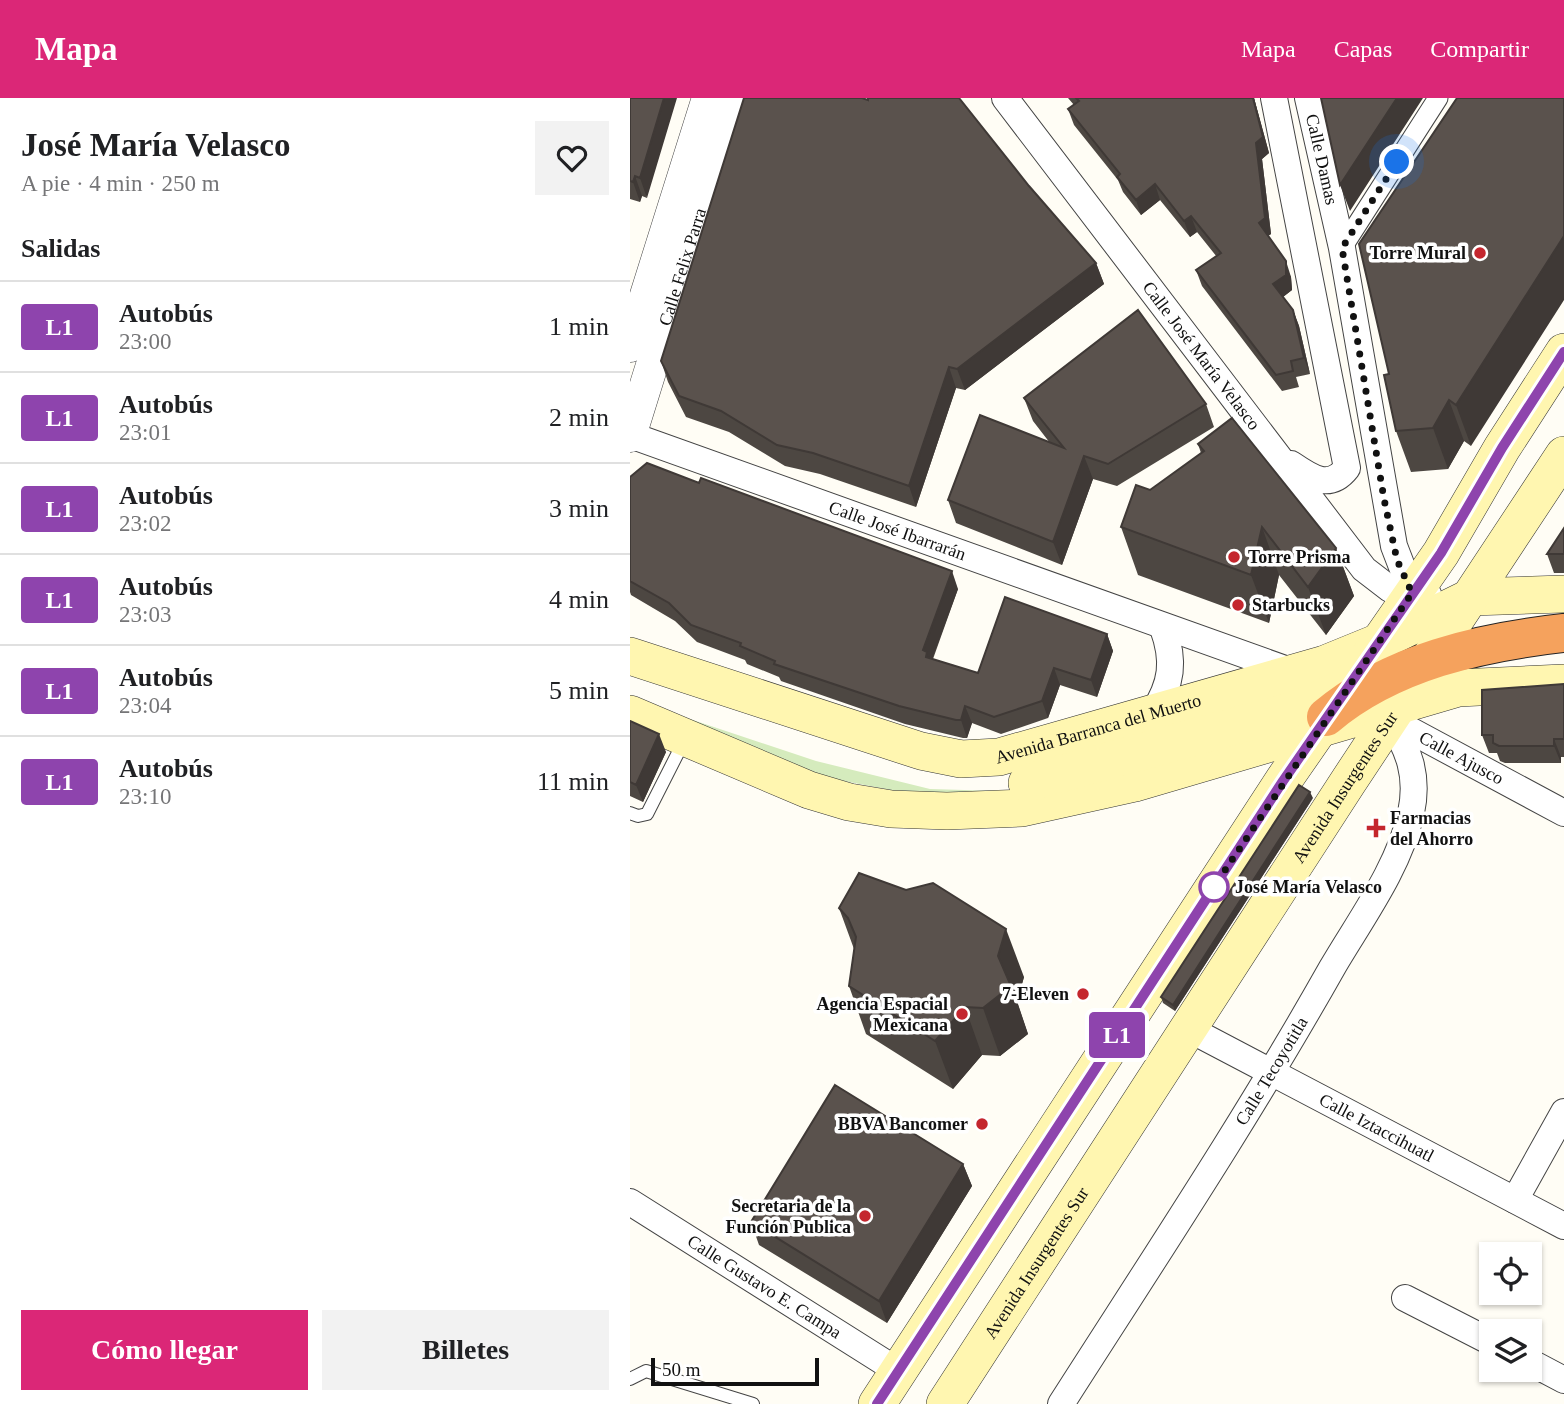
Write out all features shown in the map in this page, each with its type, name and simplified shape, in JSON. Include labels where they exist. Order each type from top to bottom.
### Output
[{"type":"highway","points":[[1355,712],[1367,686],[1429,662],[1465,651],[1564,633]]},
{"type":"main road","name":"Avenida Insurgentes Sur","points":[[951,1402],[1189,1029],[1355,712],[1379,642],[1441,553],[1502,448],[1564,352]]},
{"type":"main road","name":"Avenida Insurgentes Sur","points":[[877,1404],[1355,712],[1429,662],[1564,455]]},
{"type":"main road","name":"Avenida Barranca del Muerto","points":[[630,656],[921,751],[961,759],[999,757],[1296,673],[1379,642],[1471,597],[1564,594]]},
{"type":"main road","points":[[947,811],[988,794],[1297,709],[1355,712],[1471,597]]},
{"type":"main road","points":[[630,714],[809,790],[849,802],[891,809],[947,811],[1022,808],[1123,786],[1355,712],[1458,688],[1564,683]]},
{"type":"street","name":"Calle Felix Parra","points":[[630,346],[708,98]]},
{"type":"street","name":"Calle Felix Parra","points":[[630,435],[735,98]]},
{"type":"street","name":"Calle José María Velasco","points":[[1005,98],[1371,577],[1390,589],[1412,593]]},
{"type":"street","name":"Calle Damas","points":[[1274,98],[1347,468]]},
{"type":"street","name":"Calle Damas","points":[[1308,98],[1342,248],[1397,560],[1412,593]]},
{"type":"street","points":[[1308,266],[1342,248],[1438,98]]},
{"type":"street","name":"Calle José Ibarrarán","points":[[630,435],[1163,628],[1296,673]]},
{"type":"street","points":[[1280,456],[1318,481],[1334,480],[1347,468],[1350,481],[1360,488],[1372,486],[1380,471]]},
{"type":"street","points":[[1412,593],[1471,597]]},
{"type":"street","points":[[1153,713],[1165,694],[1171,672],[1171,649],[1163,628]]},
{"type":"street","name":"Calle Ajusco","points":[[1355,712],[1564,813]]},
{"type":"street","name":"Calle Tecoyotitla","points":[[1061,1404],[1273,1074],[1396,856],[1408,826],[1413,795],[1412,762],[1406,744],[1355,712]]},
{"type":"street","name":"Calle Iztaccihuatl","points":[[1189,1029],[1564,1226]]},
{"type":"street","points":[[1515,1200],[1564,1112]]},
{"type":"street","name":"Calle Gustavo E. Campa","points":[[630,1202],[898,1371]]},
{"type":"street","points":[[1405,1298],[1479,1336]]},
{"type":"street","points":[[1542,1368],[1564,1380]]},
{"type":"lane","points":[[630,813],[638,816],[647,814],[685,737]]},
{"type":"lane","points":[[630,1379],[646,1371],[753,1404]]},
{"type":"green space","points":[[630,699],[816,761],[930,789],[999,791],[973,806],[813,775]]},
{"type":"building","points":[[630,98],[664,98],[640,178],[635,176],[633,182],[630,181]]},
{"type":"building","points":[[744,98],[959,98],[1029,186],[1096,263],[957,369],[949,367],[909,486],[813,453],[777,445],[721,411],[679,396],[661,361]]},
{"type":"building","points":[[1076,98],[1253,98],[1263,137],[1256,143],[1265,218],[1259,223],[1286,261],[1286,275],[1273,284],[1293,310],[1304,358],[1291,361],[1293,371],[1276,375],[1196,270],[1221,253],[1191,216],[1184,221],[1155,184],[1136,200],[1117,177],[1120,174],[1068,109],[1079,101]]},
{"type":"building","points":[[1321,98],[1397,98],[1340,185]]},
{"type":"building","points":[[1457,98],[1564,98],[1564,236],[1456,405],[1449,400],[1433,428],[1396,431],[1384,375],[1389,374],[1359,244]]},
{"type":"building","points":[[1138,310],[1206,404],[1108,464],[1084,456],[1053,542],[948,500],[980,415],[1064,448],[1024,398]]},
{"type":"building","points":[[1232,418],[1336,548],[1308,587],[1262,527],[1251,575],[1121,527],[1136,485],[1150,490],[1204,451],[1198,444]]},
{"type":"building","points":[[647,463],[699,483],[701,478],[952,571],[923,650],[927,652],[926,657],[978,673],[1005,597],[1107,634],[1091,680],[1054,668],[1042,701],[994,717],[965,706],[961,720],[956,720],[899,706],[774,664],[775,661],[740,646],[741,643],[691,625],[669,603],[630,581],[630,477]]},
{"type":"building","points":[[1564,528],[1564,554],[1547,554]]},
{"type":"building","points":[[1564,684],[1564,739],[1554,739],[1554,746],[1499,746],[1493,743],[1493,735],[1482,735],[1482,690]]},
{"type":"building","points":[[630,721],[659,734],[636,785],[630,782]]},
{"type":"building","points":[[1299,785],[1310,792],[1173,1005],[1161,997]]},
{"type":"building","points":[[859,873],[906,890],[933,883],[1006,929],[998,956],[1011,986],[983,1008],[965,1007],[935,1041],[849,986],[856,937],[848,918],[839,908]]},
{"type":"building","name":"Secretaria de la Función Publica","points":[[835,1085],[963,1164],[879,1301],[751,1222]]},
{"type":"bus line","name":"L1","points":[[877,1404],[1283,781],[1346,686],[1441,553],[1502,448],[1564,352]]},
{"type":"place","name":"Torre Mural","points":[[1480,253]]},
{"type":"place","name":"Torre Prisma","points":[[1234,557]]},
{"type":"place","name":"Starbucks","points":[[1238,605]]},
{"type":"place","name":"Farmacias del Ahorro","points":[[1376,828]]},
{"type":"place","name":"José María Velasco","points":[[1214,887]]},
{"type":"place","name":"7-Eleven","points":[[1083,994]]},
{"type":"place","name":"Agencia Espacial Mexicana","points":[[962,1014]]},
{"type":"place","name":"BBVA Bancomer","points":[[982,1124]]},
{"type":"place","name":"Secretaria de la Función Publica","points":[[865,1216]]},
{"type":"route","points":[[1214,887],[1209,894],[1346,686],[1412,593],[1397,560],[1384,499],[1342,248],[1397,162]]}]
